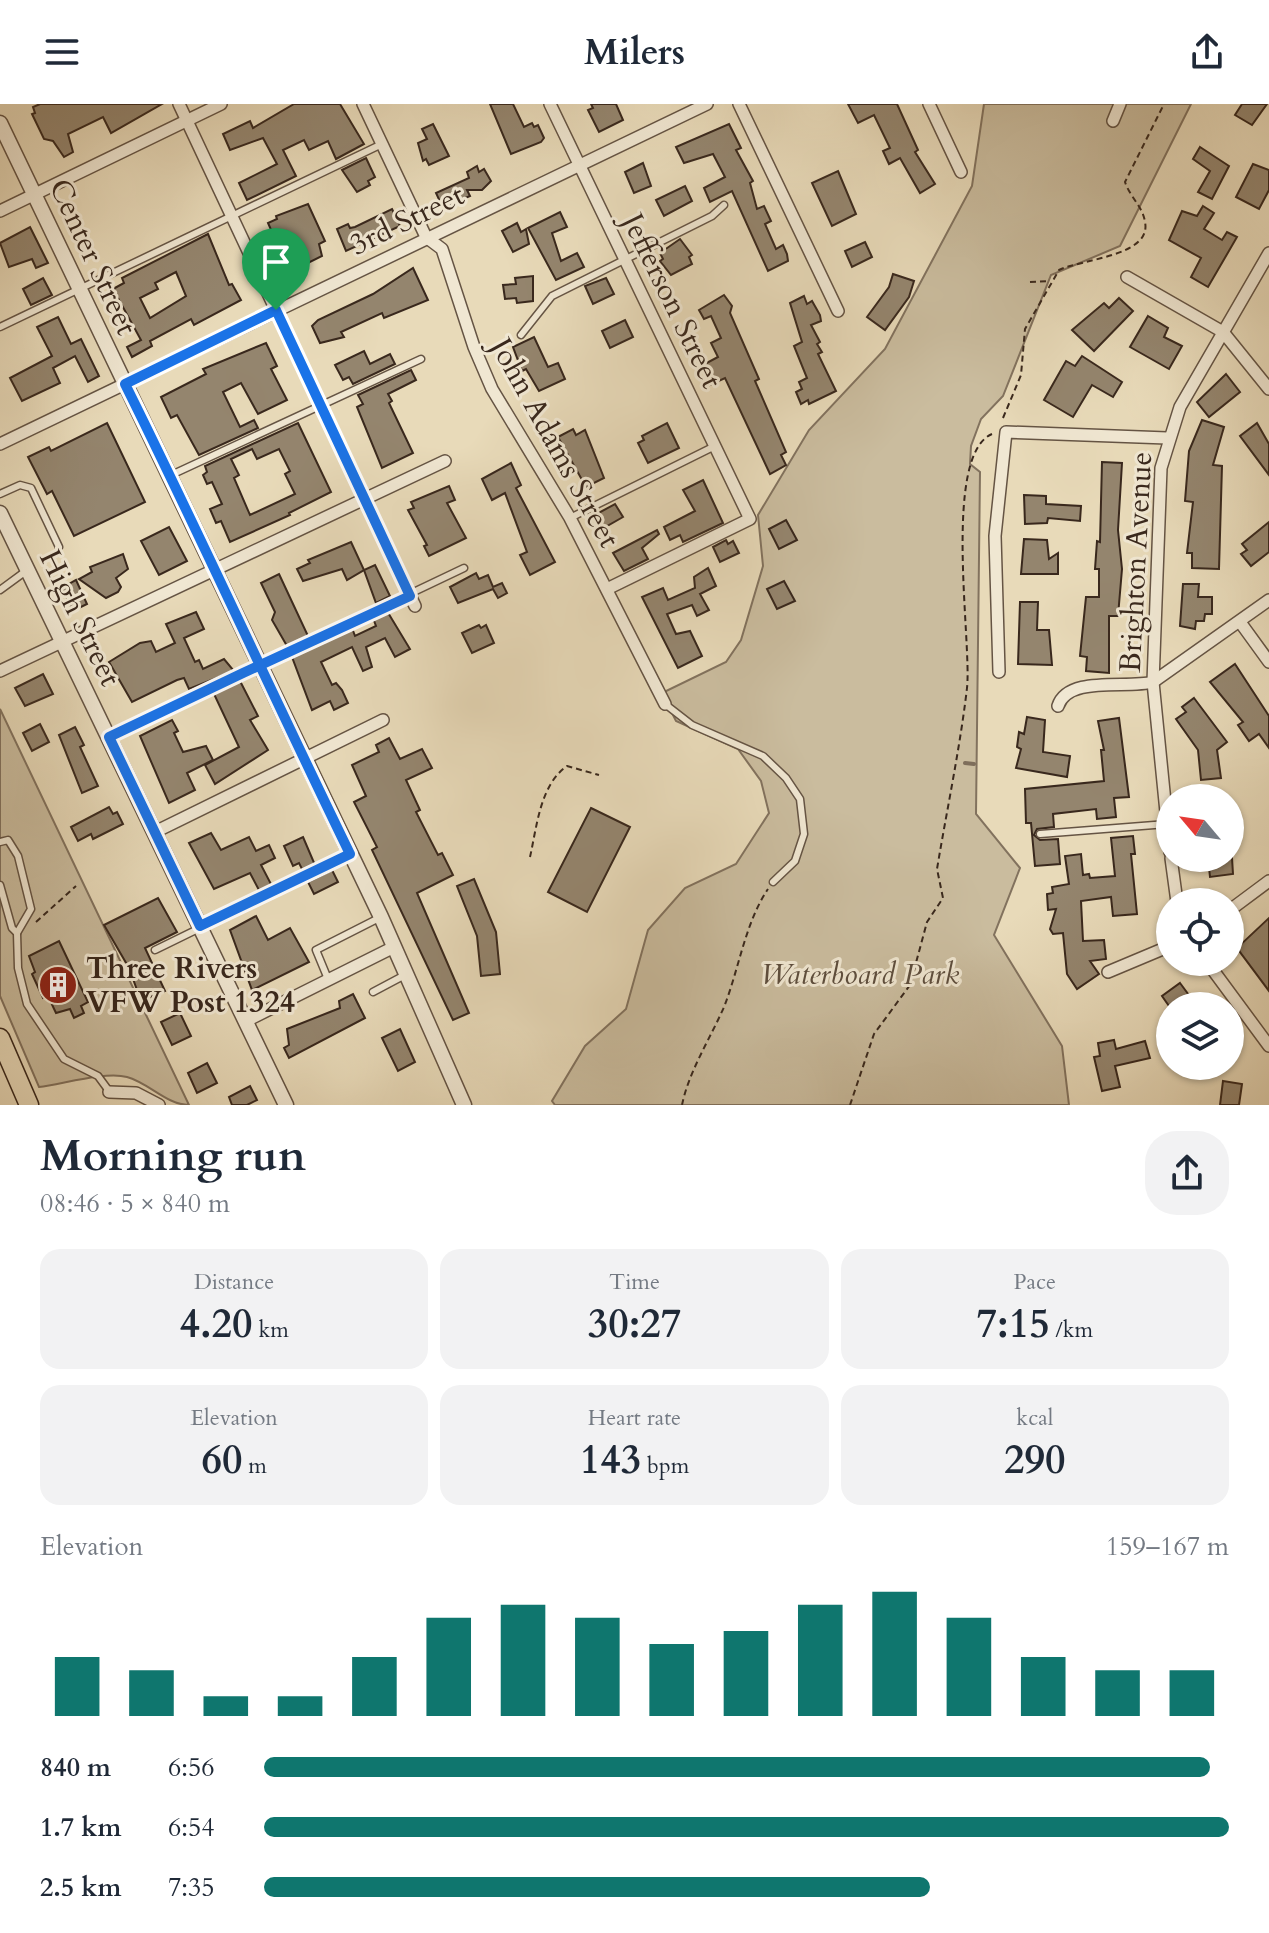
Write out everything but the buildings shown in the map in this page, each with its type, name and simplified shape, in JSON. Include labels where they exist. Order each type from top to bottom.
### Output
[{"type":"highway","points":[[0,1038],[29,1105]]},
{"type":"street","points":[[179,104],[413,601]]},
{"type":"street","points":[[0,211],[221,104]]},
{"type":"street","name":"John Adams Street","points":[[363,104],[426,237],[442,249],[474,347],[492,389],[570,518],[665,704]]},
{"type":"street","name":"Jefferson Street","points":[[550,104],[750,519],[607,589]]},
{"type":"street","name":"3rd Street","points":[[0,444],[707,104]]},
{"type":"street","points":[[739,104],[838,311]]},
{"type":"street","points":[[929,104],[961,172]]},
{"type":"street","points":[[1113,121],[1120,104]]},
{"type":"street","name":"Center Street","points":[[0,123],[381,917],[464,1105]]},
{"type":"street","name":"Brighton Avenue","points":[[1163,784],[1153,682],[1159,482],[1167,438],[1180,407],[1269,253]]},
{"type":"street","points":[[1127,277],[1223,332],[1269,389]]},
{"type":"street","points":[[999,672],[995,536],[1002,432],[1167,438]]},
{"type":"street","points":[[0,671],[366,501],[445,461]]},
{"type":"street","name":"High Street","points":[[0,513],[286,1105]]},
{"type":"street","points":[[1058,706],[1066,692],[1077,687],[1153,682],[1269,600]]},
{"type":"street","points":[[1240,622],[1269,662]]},
{"type":"street","points":[[155,832],[383,720]]},
{"type":"street","points":[[1244,900],[1269,881]]},
{"type":"street","points":[[246,1021],[394,947]]},
{"type":"street","points":[[1108,972],[1156,952]]},
{"type":"street","points":[[1217,976],[1269,1046]]},
{"type":"street","points":[[109,1092],[136,1093],[159,1105]]},
{"type":"lane","points":[[0,327],[382,144]]},
{"type":"lane","points":[[521,335],[552,296],[712,216],[724,205]]},
{"type":"lane","points":[[169,476],[421,359]]},
{"type":"lane","points":[[570,518],[715,446]]},
{"type":"lane","points":[[0,494],[20,485],[31,488],[59,547]]},
{"type":"lane","points":[[109,737],[260,665],[413,601],[464,568]]},
{"type":"lane","points":[[0,590],[28,569]]},
{"type":"lane","points":[[665,704],[692,725],[763,756],[786,778],[800,799],[804,834],[795,861],[773,882]]},
{"type":"lane","points":[[1040,834],[1156,825]]},
{"type":"lane","points":[[0,842],[8,840],[18,856],[31,909],[17,933],[18,968],[27,1004],[64,1059],[98,1076],[109,1092]]},
{"type":"lane","points":[[155,950],[350,854]]},
{"type":"lane","points":[[0,885],[12,928],[17,933]]},
{"type":"lane","points":[[328,979],[316,950],[381,917]]},
{"type":"lane","points":[[373,992],[407,974]]},
{"type":"path","points":[[850,1105],[874,1034],[910,985],[927,922],[943,898],[937,869],[968,684],[962,531],[977,448],[988,435],[1002,432],[1021,375],[1025,329],[1052,281],[1067,266],[1129,249],[1143,237],[1145,218],[1125,182],[1164,104]]},
{"type":"path","points":[[1030,282],[1052,281]]},
{"type":"path","points":[[530,857],[545,794],[554,775],[567,766],[599,775]]},
{"type":"path","points":[[682,1105],[686,1085],[725,1004],[755,912],[773,882]]},
{"type":"path","points":[[38,922],[59,897],[76,886]]},
{"type":"green space","name":"Waterboard Park","points":[[984,104],[1191,104],[1120,246],[1051,275],[1003,396],[981,419],[971,446],[970,464],[980,472],[976,814],[1020,868],[994,935],[1062,1046],[1069,1105],[555,1105],[552,1101],[585,1046],[626,1009],[648,930],[685,888],[736,864],[769,813],[761,781],[738,749],[676,721],[662,693],[726,662],[741,640],[763,566],[758,515],[809,430],[885,349],[972,186]]},
{"type":"green space","points":[[0,709],[189,1105],[173,1101],[127,1077],[96,1077],[39,1087],[0,996]]},
{"type":"waterway","points":[[965,763],[974,764]]},
{"type":"place","name":"Three Rivers VFW Post 1324","points":[[58,985]]},
{"type":"route","points":[[276,310],[125,384],[260,665],[304,760],[350,854],[200,926],[109,737],[260,665],[410,596],[276,310]]}]
